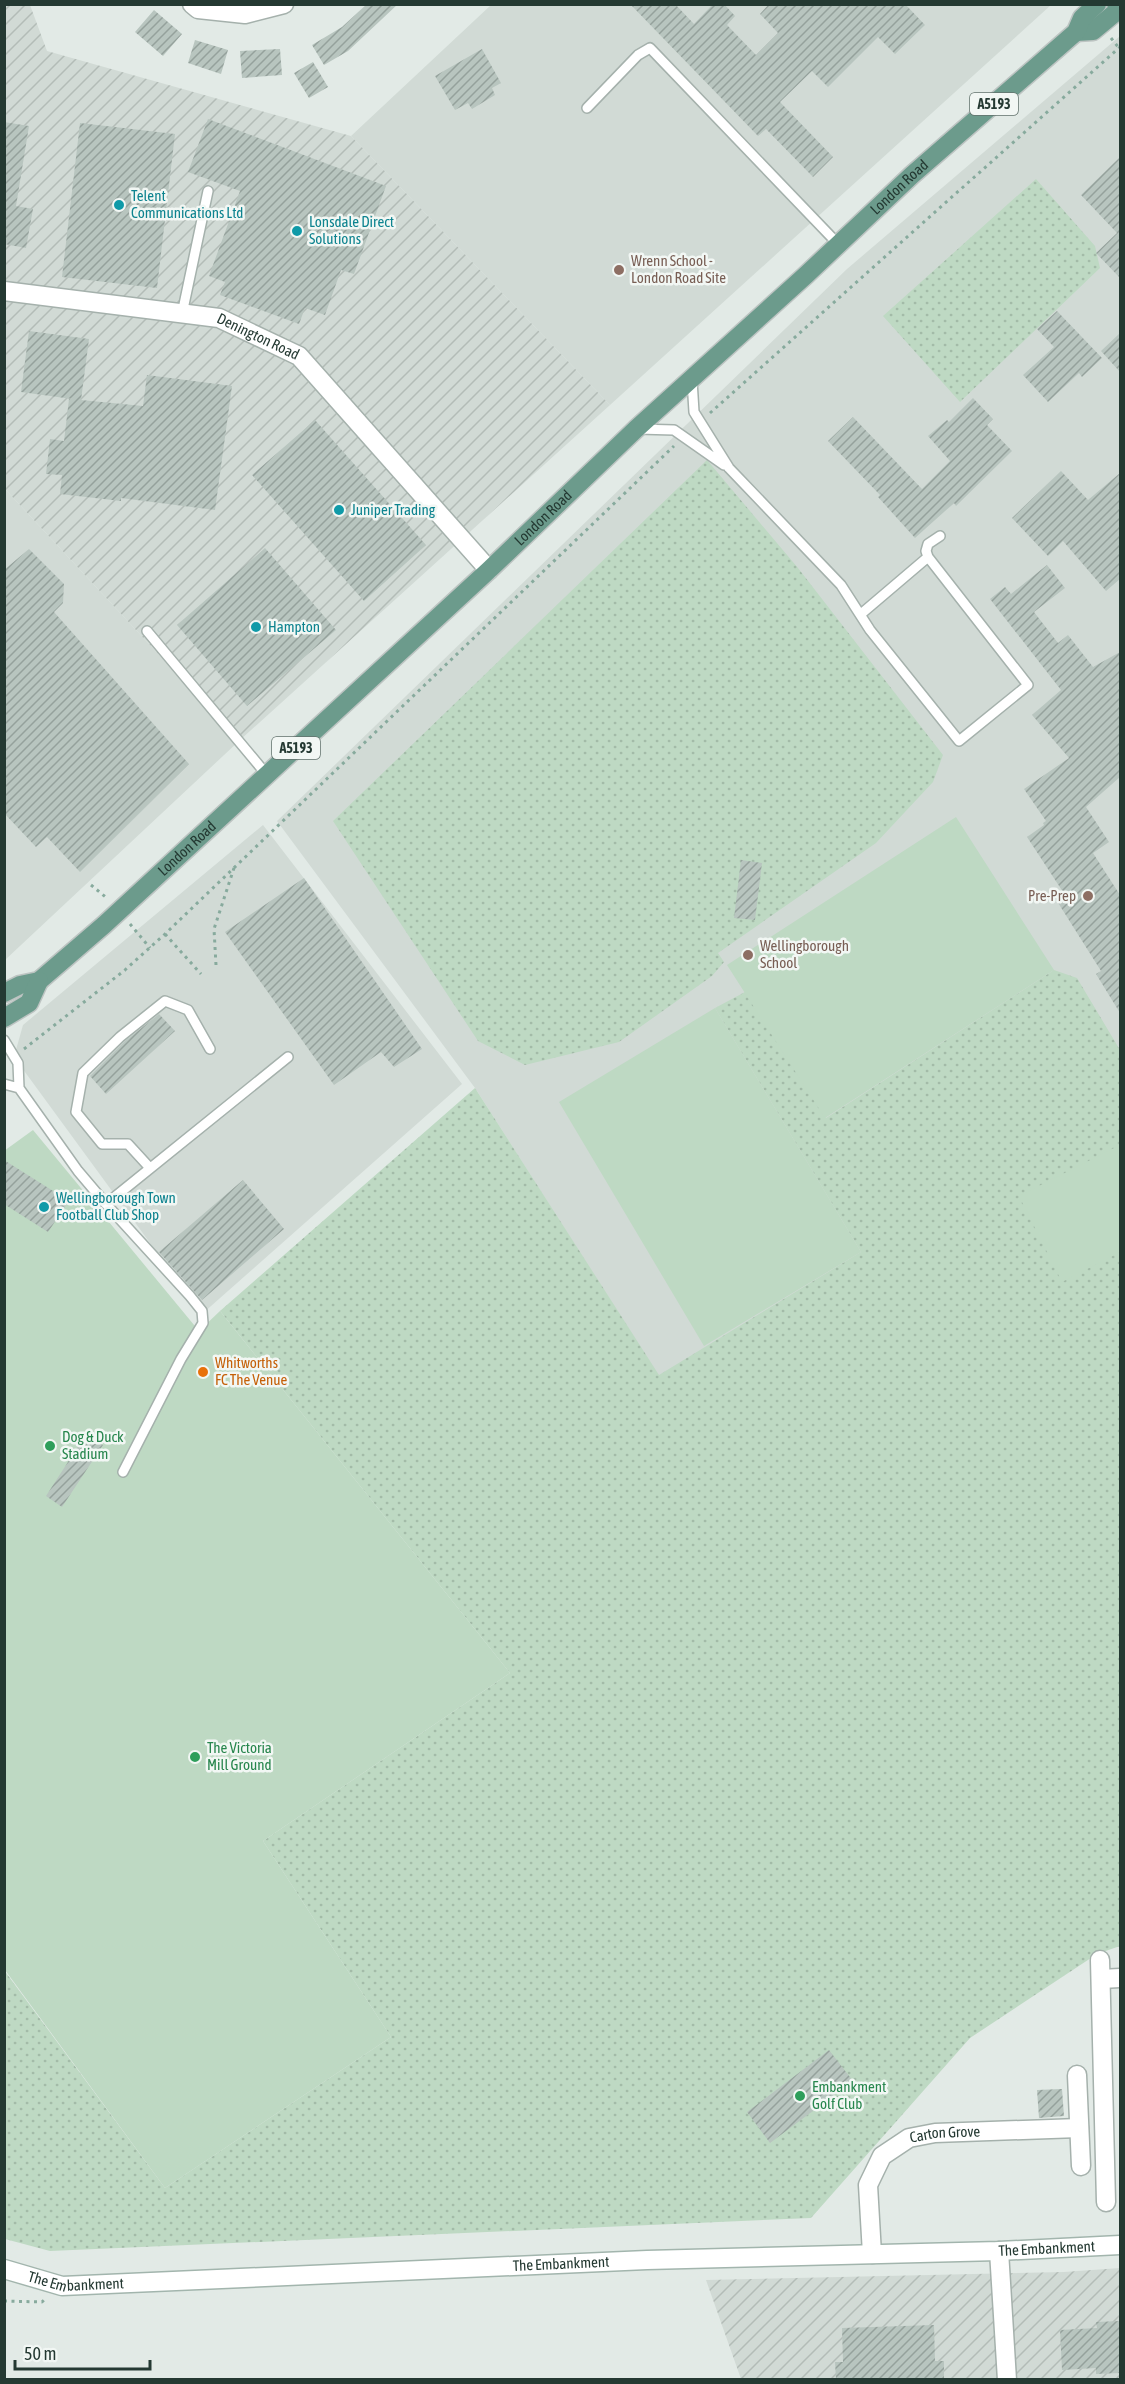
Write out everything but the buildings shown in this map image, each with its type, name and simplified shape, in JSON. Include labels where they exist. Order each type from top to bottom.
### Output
[{"type":"main road","name":"London Road","points":[[4,993],[20,985],[39,981],[104,925],[912,175],[1076,32],[1082,18],[1097,4]]},
{"type":"main road","name":"London Road","points":[[1076,32],[1093,31],[1116,12],[1117,4]]},
{"type":"main road","points":[[4,1018],[29,1003],[39,981]]},
{"type":"street","points":[[192,4],[198,9],[245,14],[284,4]]},
{"type":"street","name":"Denington Road","points":[[4,291],[219,318],[299,356],[489,570]]},
{"type":"street","points":[[1100,1960],[1106,2202]]},
{"type":"street","points":[[1101,1979],[1120,1978]]},
{"type":"street","points":[[1077,2075],[1081,2166]]},
{"type":"street","name":"Carton Grove","points":[[872,2254],[868,2185],[882,2156],[909,2138],[934,2133],[1079,2128]]},
{"type":"street","name":"The Embankment","points":[[4,2269],[62,2286],[647,2260],[999,2251],[1120,2245]]},
{"type":"street","points":[[999,2251],[1007,2379]]},
{"type":"lane","points":[[587,108],[638,55],[650,48],[839,244]]},
{"type":"lane","points":[[182,314],[208,191]]},
{"type":"lane","points":[[693,377],[691,391],[694,412],[729,468]]},
{"type":"lane","points":[[636,429],[674,430],[729,468],[841,585],[870,630],[959,741],[1028,685],[928,557],[926,551],[928,544],[940,536]]},
{"type":"lane","points":[[861,614],[928,557]]},
{"type":"lane","points":[[147,631],[267,775]]},
{"type":"lane","points":[[150,1168],[128,1144],[102,1144],[76,1112],[83,1073],[120,1037],[165,1000],[188,1010],[210,1049]]},
{"type":"lane","points":[[4,1040],[18,1064],[19,1088],[78,1171],[202,1311],[203,1323],[181,1359],[123,1472]]},
{"type":"lane","points":[[106,1203],[288,1057]]},
{"type":"lane","points":[[4,1084],[19,1088]]},
{"type":"path","points":[[716,407],[1120,46]]},
{"type":"path","points":[[21,1052],[150,948],[672,448]]},
{"type":"path","points":[[216,964],[214,929],[234,868],[252,849]]},
{"type":"path","points":[[91,885],[103,893],[110,902]]},
{"type":"path","points":[[126,921],[150,948]]},
{"type":"path","points":[[165,934],[201,974]]},
{"type":"shaded area","points":[[5,5],[30,5],[47,51],[351,136],[610,405],[239,741],[5,489]]},
{"type":"shaded area","name":"Wrenn School - London Road Site","points":[[491,5],[1051,5],[610,405],[351,136]]},
{"type":"shaded area","name":"Wellingborough School","points":[[1120,36],[1120,1607],[752,1522],[475,1088],[277,821],[847,269]]},
{"type":"shaded area","points":[[5,489],[239,741],[5,960]]},
{"type":"shaded area","points":[[263,825],[462,1084],[202,1314],[14,1057],[23,1025]]},
{"type":"shaded area","points":[[1120,2268],[1120,2379],[741,2379],[706,2280],[1064,2272]]},
{"type":"green space","points":[[1036,179],[1095,246],[1100,268],[960,402],[883,316]]},
{"type":"green space","points":[[707,460],[798,568],[943,755],[933,782],[876,843],[718,953],[724,962],[712,976],[619,1042],[525,1065],[478,1041],[333,821]]},
{"type":"green space","points":[[956,817],[1054,970],[825,1118],[727,965]]},
{"type":"green space","points":[[1054,970],[1077,978],[1120,1050],[1120,1946],[1097,1954],[970,2038],[811,2218],[50,2251],[5,2239],[4,1970],[165,2188],[391,2037],[263,1841],[510,1673],[220,1311],[475,1088],[659,1375],[861,1252],[715,1008],[745,992],[826,1118]]},
{"type":"green space","points":[[715,1008],[861,1252],[704,1346],[559,1102]]},
{"type":"green space","name":"The Victoria Mill Ground","points":[[33,1130],[199,1331],[220,1311],[510,1673],[263,1841],[391,2037],[165,2188],[5,1970],[4,1151]]},
{"type":"green space","points":[[1120,1145],[1120,1252],[1062,1282],[1019,1196]]},
{"type":"place","name":"Telent Communications Ltd","points":[[119,205]]},
{"type":"place","name":"Lonsdale Direct Solutions","points":[[297,231]]},
{"type":"place","name":"Wrenn School - London Road Site","points":[[619,270]]},
{"type":"place","name":"Juniper Trading","points":[[339,510]]},
{"type":"place","name":"Hampton","points":[[256,627]]},
{"type":"place","name":"Pre-Prep","points":[[1088,896]]},
{"type":"place","name":"Wellingborough School","points":[[748,955]]},
{"type":"place","name":"Wellingborough Town Football Club Shop","points":[[44,1207]]},
{"type":"place","name":"Whitworths FC The Venue","points":[[203,1372]]},
{"type":"place","name":"Dog & Duck Stadium","points":[[50,1446]]},
{"type":"place","name":"The Victoria Mill Ground","points":[[195,1757]]},
{"type":"place","name":"Embankment Golf Club","points":[[800,2096]]}]
